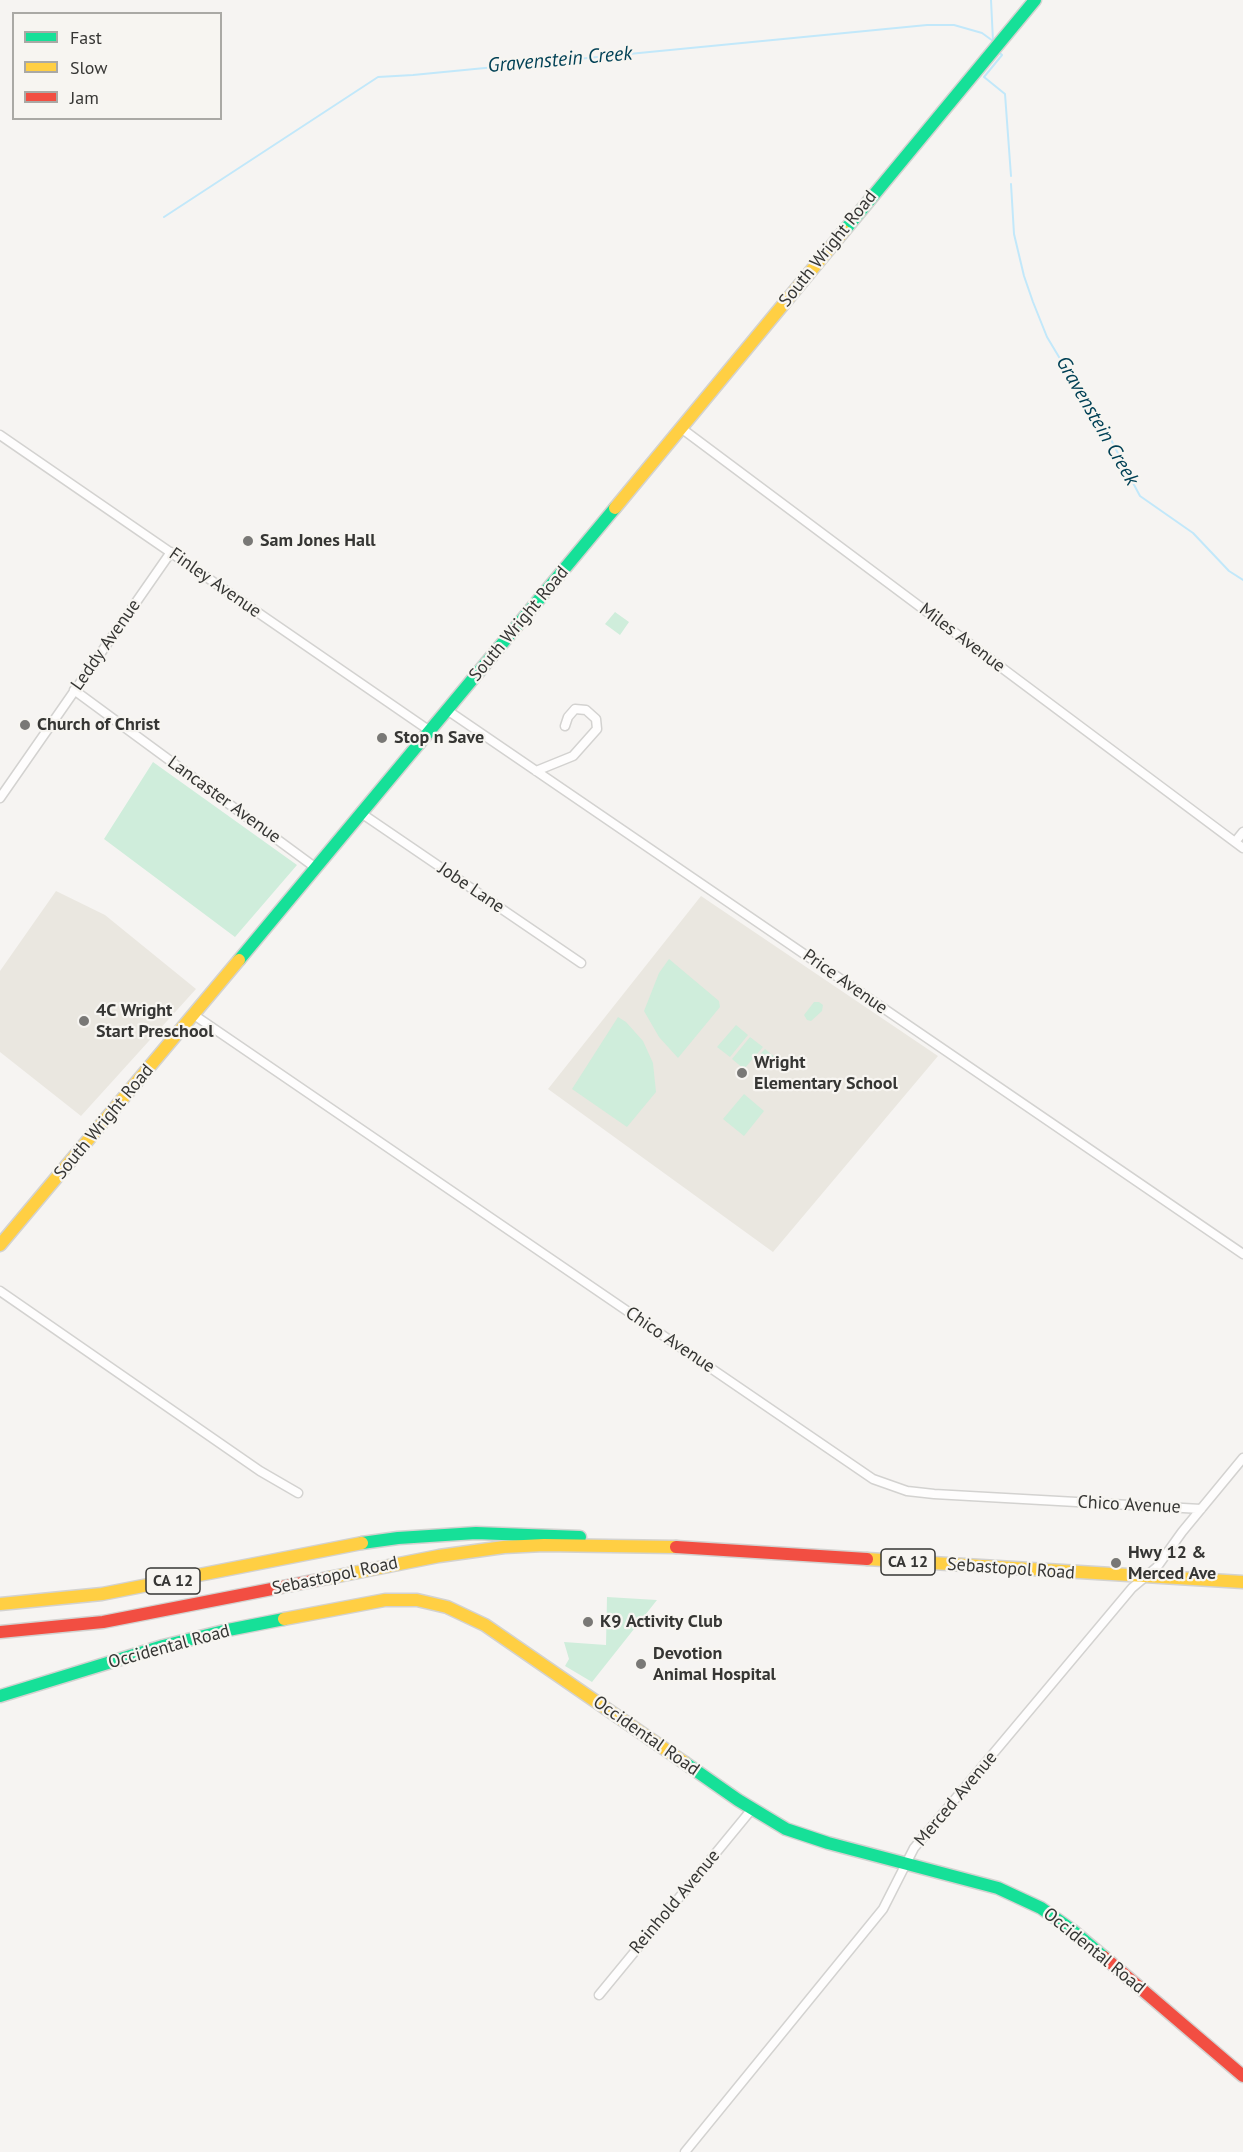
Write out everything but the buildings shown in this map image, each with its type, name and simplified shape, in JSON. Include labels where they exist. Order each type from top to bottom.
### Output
[{"type":"main road","name":"South Wright Road","points":[[0,1245],[362,813],[1035,0]]},
{"type":"main road","name":"Sebastopol Road","points":[[0,1604],[102,1594],[344,1546],[423,1536],[476,1533],[532,1533],[672,1546],[1243,1582]]},
{"type":"main road","name":"Sebastopol Road","points":[[0,1632],[122,1618],[397,1563],[482,1550],[563,1545],[672,1546]]},
{"type":"main road","name":"Occidental Road","points":[[0,1696],[194,1637],[364,1603],[396,1599],[417,1600],[456,1610],[485,1626],[752,1809],[800,1834],[998,1888],[1041,1908],[1077,1934],[1243,2076]]},
{"type":"street","name":"Miles Avenue","points":[[681,428],[1243,848]]},
{"type":"street","name":"Finley Avenue","points":[[0,435],[430,731]]},
{"type":"street","name":"Leddy Avenue","points":[[0,798],[171,552]]},
{"type":"street","name":"Lancaster Avenue","points":[[74,690],[316,868]]},
{"type":"street","points":[[536,771],[573,756],[597,729],[596,718],[585,710],[575,709],[568,717],[565,726]]},
{"type":"street","name":"Price Avenue","points":[[447,710],[1243,1254]]},
{"type":"street","name":"Jobe Lane","points":[[362,813],[581,963]]},
{"type":"street","points":[[1235,842],[1243,831]]},
{"type":"street","name":"Chico Avenue","points":[[194,1015],[873,1479],[907,1491],[934,1494],[1201,1509]]},
{"type":"street","points":[[0,1291],[260,1471],[298,1493]]},
{"type":"street","name":"Merced Avenue","points":[[685,2152],[882,1912],[914,1848],[1096,1630],[1144,1577],[1157,1567],[1243,1458]]},
{"type":"street","name":"Reinhold Avenue","points":[[598,1995],[752,1809]]},
{"type":"shaded area","name":"4C Wright Start Preschool","points":[[56,891],[105,915],[196,989],[81,1116],[0,1052],[0,971]]},
{"type":"shaded area","name":"Wright Elementary School","points":[[701,896],[938,1056],[773,1252],[548,1089]]},
{"type":"green space","points":[[615,612],[629,622],[620,635],[605,624]]},
{"type":"green space","points":[[153,762],[297,865],[235,937],[104,839]]},
{"type":"green space","points":[[669,959],[719,1001],[720,1007],[678,1058],[659,1037],[644,1011],[659,973]]},
{"type":"green space","points":[[814,1002],[823,1005],[822,1011],[811,1021],[807,1020],[804,1015]]},
{"type":"green space","points":[[618,1017],[626,1022],[643,1041],[653,1063],[656,1092],[627,1127],[572,1089]]},
{"type":"green space","points":[[736,1025],[748,1035],[730,1057],[717,1047]]},
{"type":"green space","points":[[750,1037],[763,1047],[744,1069],[732,1059]]},
{"type":"green space","points":[[765,1049],[777,1059],[768,1070],[755,1060]]},
{"type":"green space","points":[[744,1094],[764,1111],[744,1136],[723,1119]]},
{"type":"green space","points":[[607,1597],[657,1600],[592,1682],[565,1666],[569,1659],[564,1642],[606,1645]]},
{"type":"waterway","points":[[991,0],[993,41]]},
{"type":"waterway","name":"Gravenstein Creek","points":[[164,217],[378,77],[927,25],[954,25],[982,33],[993,41]]},
{"type":"waterway","name":"Gravenstein Creek","points":[[1000,53],[1002,55],[984,77],[1005,94],[1011,176]]},
{"type":"waterway","name":"Gravenstein Creek","points":[[1011,184],[1014,234],[1024,276],[1047,337],[1099,416],[1140,496],[1193,533],[1229,571],[1243,580]]},
{"type":"traffic: fast","points":[[844,231],[1035,0]]},
{"type":"traffic: fast","points":[[239,960],[615,508]]},
{"type":"traffic: fast","points":[[362,1543],[398,1538],[476,1533],[580,1537]]},
{"type":"traffic: fast","points":[[0,1696],[163,1646],[284,1619]]},
{"type":"traffic: fast","points":[[685,1763],[738,1800],[786,1829],[828,1843],[998,1888],[1041,1908],[1104,1957]]},
{"type":"traffic: slow","points":[[615,508],[844,231]]},
{"type":"traffic: slow","points":[[0,1245],[239,960]]},
{"type":"traffic: slow","points":[[0,1604],[102,1594],[362,1543]]},
{"type":"traffic: slow","points":[[328,1578],[439,1556],[504,1547],[544,1545],[676,1547]]},
{"type":"traffic: slow","points":[[867,1559],[1243,1582]]},
{"type":"traffic: slow","points":[[284,1619],[385,1600],[417,1600],[447,1607],[485,1625],[685,1763]]},
{"type":"traffic: jam","points":[[676,1547],[867,1559]]},
{"type":"traffic: jam","points":[[0,1632],[103,1622],[328,1578]]},
{"type":"traffic: jam","points":[[1104,1957],[1243,2076]]},
{"type":"place","name":"Sam Jones Hall","points":[[248,541]]},
{"type":"place","name":"Church of Christ","points":[[25,725]]},
{"type":"place","name":"Stop n Save","points":[[382,738]]},
{"type":"place","name":"4C Wright Start Preschool","points":[[84,1021]]},
{"type":"place","name":"Wright Elementary School","points":[[742,1073]]},
{"type":"place","name":"Hwy 12 & Merced Ave","points":[[1116,1563]]},
{"type":"place","name":"K9 Activity Club","points":[[588,1622]]},
{"type":"place","name":"Devotion Animal Hospital","points":[[641,1664]]}]
